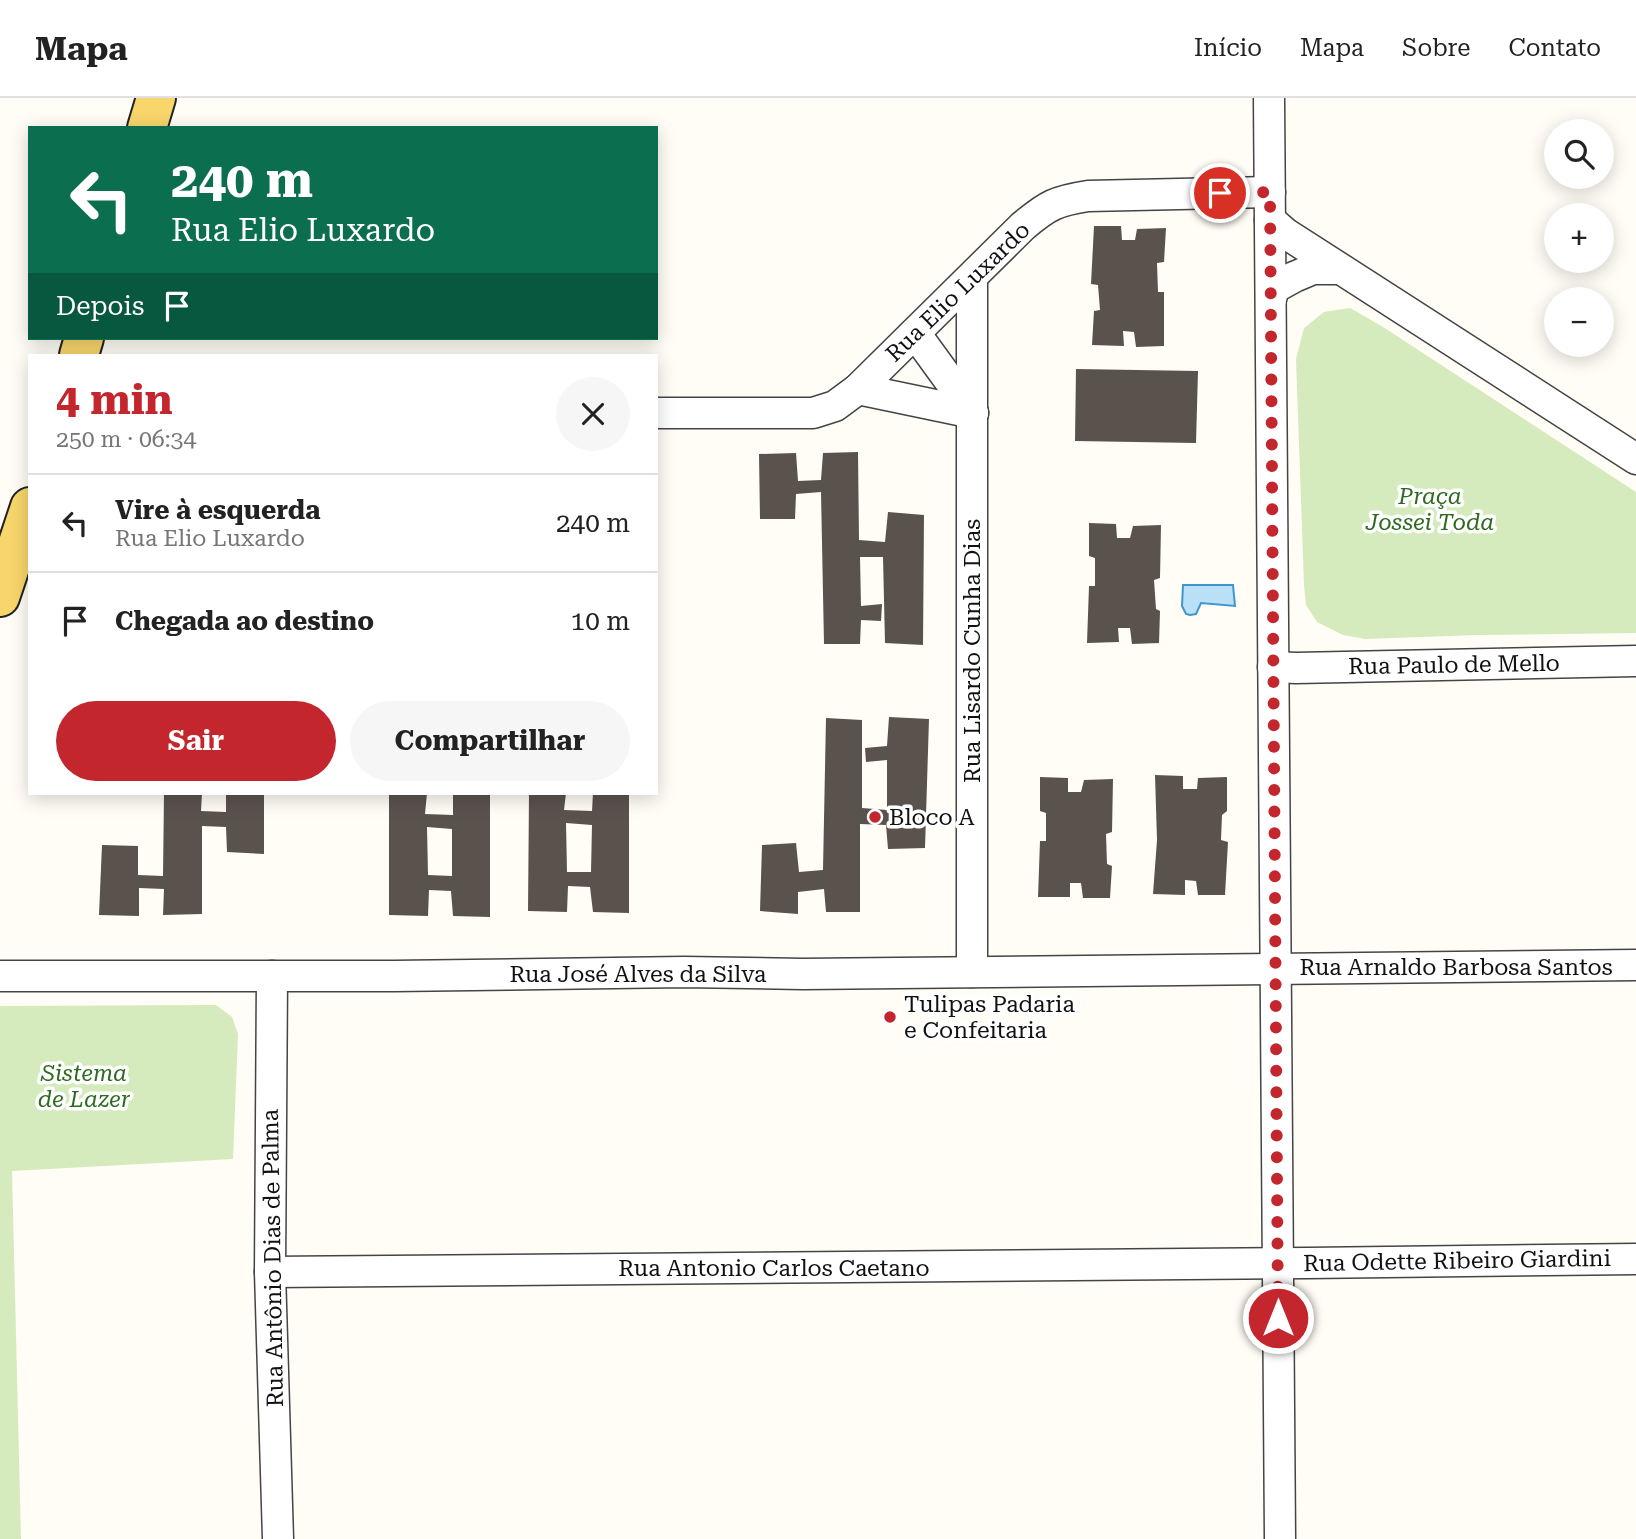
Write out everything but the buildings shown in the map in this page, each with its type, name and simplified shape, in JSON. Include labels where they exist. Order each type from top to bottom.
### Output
[{"type":"main road","points":[[148,126],[156,98]]},
{"type":"main road","points":[[0,597],[28,513]]},
{"type":"street","points":[[1269,98],[1280,1539]]},
{"type":"street","name":"Rua Elio Luxardo","points":[[658,413],[813,413],[835,406],[858,389],[1035,216],[1051,204],[1088,197],[1270,206]]},
{"type":"street","points":[[1270,206],[1285,233],[1636,459]]},
{"type":"street","points":[[1270,299],[1274,288],[1294,277],[1313,270],[1340,269]]},
{"type":"street","name":"Rua Lisardo Cunha Dias","points":[[972,278],[972,972]]},
{"type":"street","points":[[915,334],[972,413]]},
{"type":"street","points":[[858,389],[972,413]]},
{"type":"street","name":"Rua Paulo de Mello","points":[[1273,667],[1636,661]]},
{"type":"street","name":"Rua Arnaldo Barbosa Santos","points":[[1275,969],[1636,965]]},
{"type":"street","name":"Rua José Alves da Silva","points":[[0,976],[684,972],[803,974],[1275,969]]},
{"type":"street","name":"Rua Antônio Dias de Palma","points":[[272,976],[270,1272],[278,1539]]},
{"type":"street","name":"Rua Odette Ribeiro Giardini","points":[[1277,1264],[1636,1258]]},
{"type":"street","name":"Rua Antonio Carlos Caetano","points":[[270,1272],[1277,1264]]},
{"type":"green space","name":"Praça Jossei Toda","points":[[1350,308],[1636,492],[1636,633],[1365,639],[1343,635],[1317,622],[1306,605],[1304,585],[1296,359],[1304,328],[1324,312]]},
{"type":"green space","name":"Sistema de Lazer","points":[[216,1005],[232,1017],[238,1034],[233,1159],[12,1171],[21,1539],[0,1539],[0,1006]]},
{"type":"water","points":[[1183,585],[1233,585],[1235,606],[1201,603],[1196,614],[1186,614],[1182,606]]},
{"type":"place","name":"Bloco A","points":[[875,817]]},
{"type":"place","name":"Tulipas Padaria e Confeitaria","points":[[890,1017]]},
{"type":"route","points":[[1220,193],[1270,192],[1278,1318]]}]
